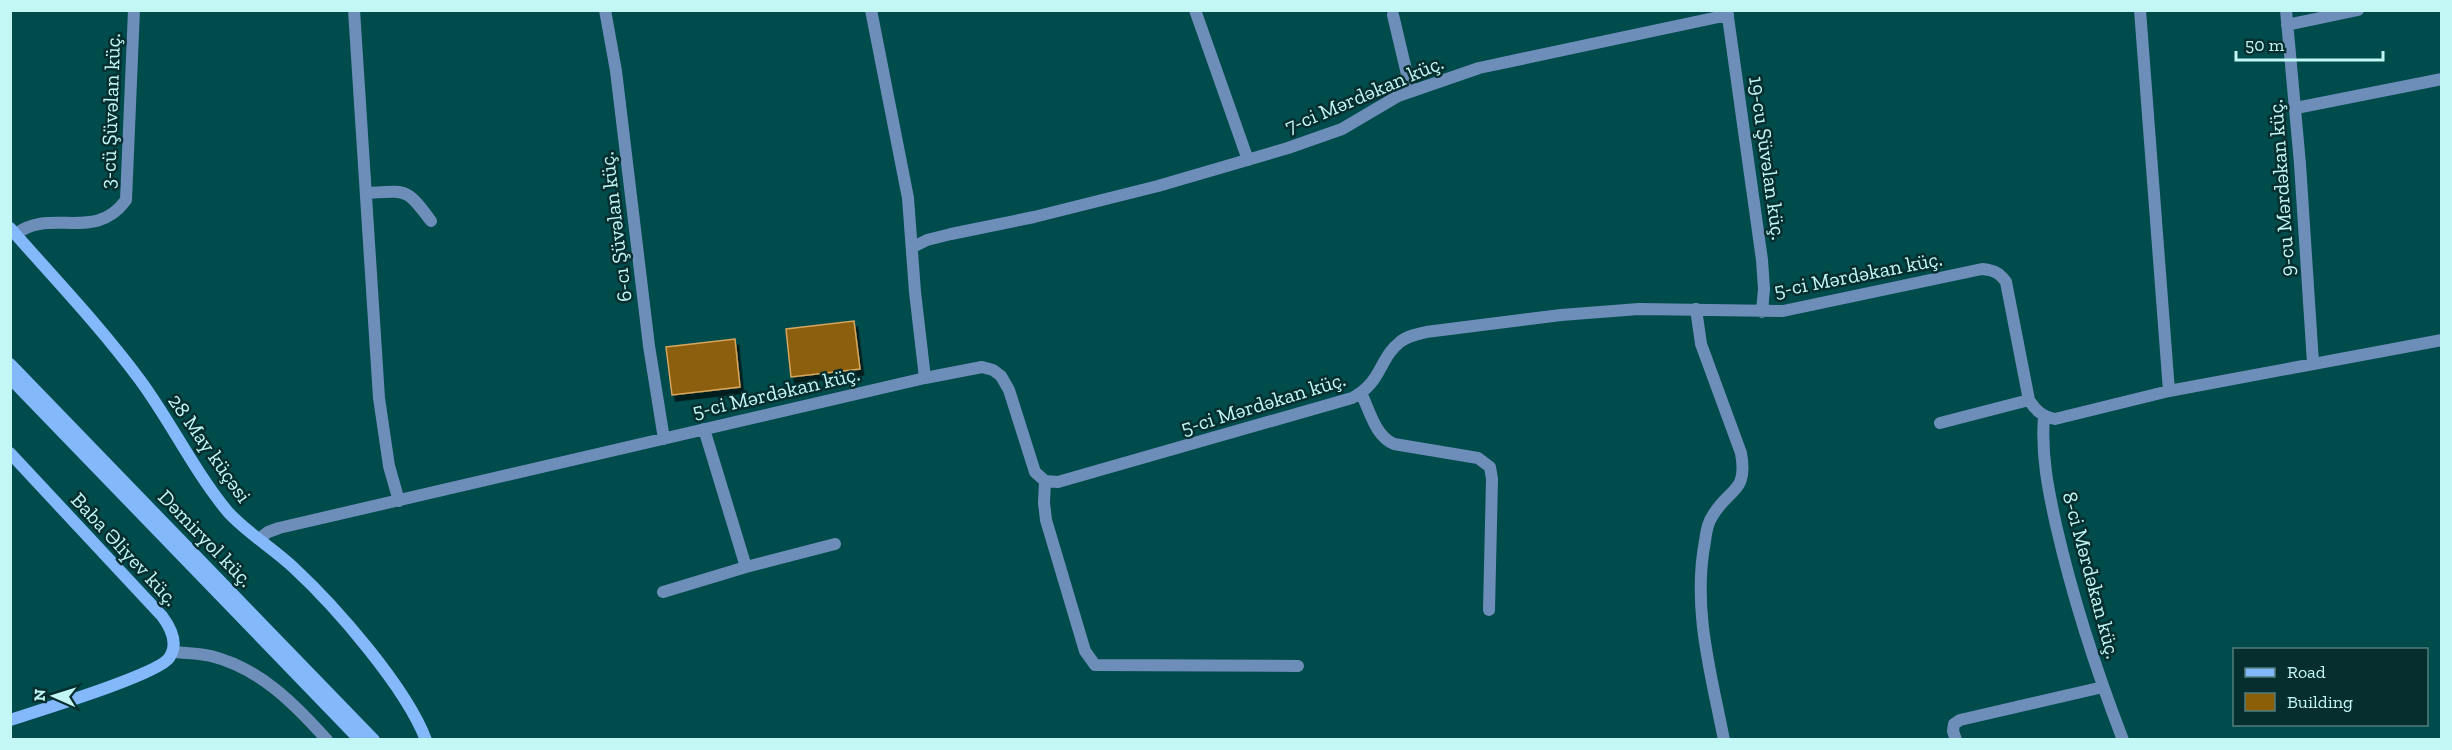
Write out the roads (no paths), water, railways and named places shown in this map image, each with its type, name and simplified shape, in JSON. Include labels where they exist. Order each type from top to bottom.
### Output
[{"type":"street","name":"3-cü Şüvəlan küç.","points":[[13,231],[34,224],[96,222],[108,218],[126,200],[134,10]]},
{"type":"street","points":[[354,10],[382,426],[389,466],[399,501]]},
{"type":"street","name":"6-cı Şüvəlan küç.","points":[[605,10],[616,71],[649,346],[664,439]]},
{"type":"street","points":[[871,10],[899,150],[913,247],[915,292],[925,378]]},
{"type":"street","points":[[1195,10],[1248,160]]},
{"type":"street","points":[[2140,10],[2169,391]]},
{"type":"street","name":"9-cu Mərdəkan küç.","points":[[2286,10],[2296,108],[2313,363]]},
{"type":"street","points":[[2287,25],[2358,10]]},
{"type":"street","name":"7-ci Mərdəkan küç.","points":[[913,247],[927,240],[1045,214],[1248,160],[1327,135],[1411,91],[1479,68],[1728,13]]},
{"type":"street","name":"19-cu Şüvəlan küç.","points":[[1728,13],[1762,260],[1764,290],[1762,312]]},
{"type":"street","points":[[1393,15],[1411,91]]},
{"type":"street","points":[[2296,108],[2442,79]]},
{"type":"street","points":[[366,193],[404,193],[414,198],[431,221]]},
{"type":"street","name":"28 May küçəsi","points":[[13,231],[142,382],[217,497],[242,526],[306,580],[361,643],[400,693],[426,740]]},
{"type":"street","name":"5-ci Mərdəkan küç.","points":[[259,539],[279,528],[925,378],[982,367],[993,370],[1001,376],[1009,390],[1031,463],[1039,477],[1045,481],[1063,481],[1341,401],[1361,393],[1376,379],[1395,346],[1401,340],[1418,334],[1604,311],[1696,309],[1762,312],[1805,308],[1967,272],[1992,270],[2001,274],[2006,282],[2029,400]]},
{"type":"street","points":[[1696,309],[1701,344],[1741,453],[1743,466],[1743,478],[1737,489],[1712,516],[1704,545],[1702,604],[1704,648],[1724,740]]},
{"type":"street","points":[[1940,423],[2029,400],[2044,417],[2067,418],[2169,391],[2442,340]]},
{"type":"street","name":"Dəmiryol küç.","points":[[10,364],[374,740]]},
{"type":"street","points":[[10,378],[360,740]]},
{"type":"street","points":[[1361,393],[1380,435],[1386,441],[1478,458],[1490,467],[1492,479],[1489,610]]},
{"type":"street","name":"8-ci Mərdəkan küç.","points":[[2044,417],[2044,462],[2050,498],[2074,594],[2103,687],[2123,740]]},
{"type":"street","points":[[704,429],[746,567]]},
{"type":"street","name":"Baba Əliyev küç.","points":[[10,453],[162,616],[174,638],[173,652]]},
{"type":"street","points":[[1045,481],[1046,520],[1085,651],[1095,665],[1298,666]]},
{"type":"street","points":[[663,592],[835,544]]},
{"type":"street","points":[[10,720],[146,673],[168,661],[173,652],[210,656],[257,675],[283,695],[327,740]]},
{"type":"street","points":[[1956,740],[1953,731],[1954,724],[1960,720],[2103,687]]}]
